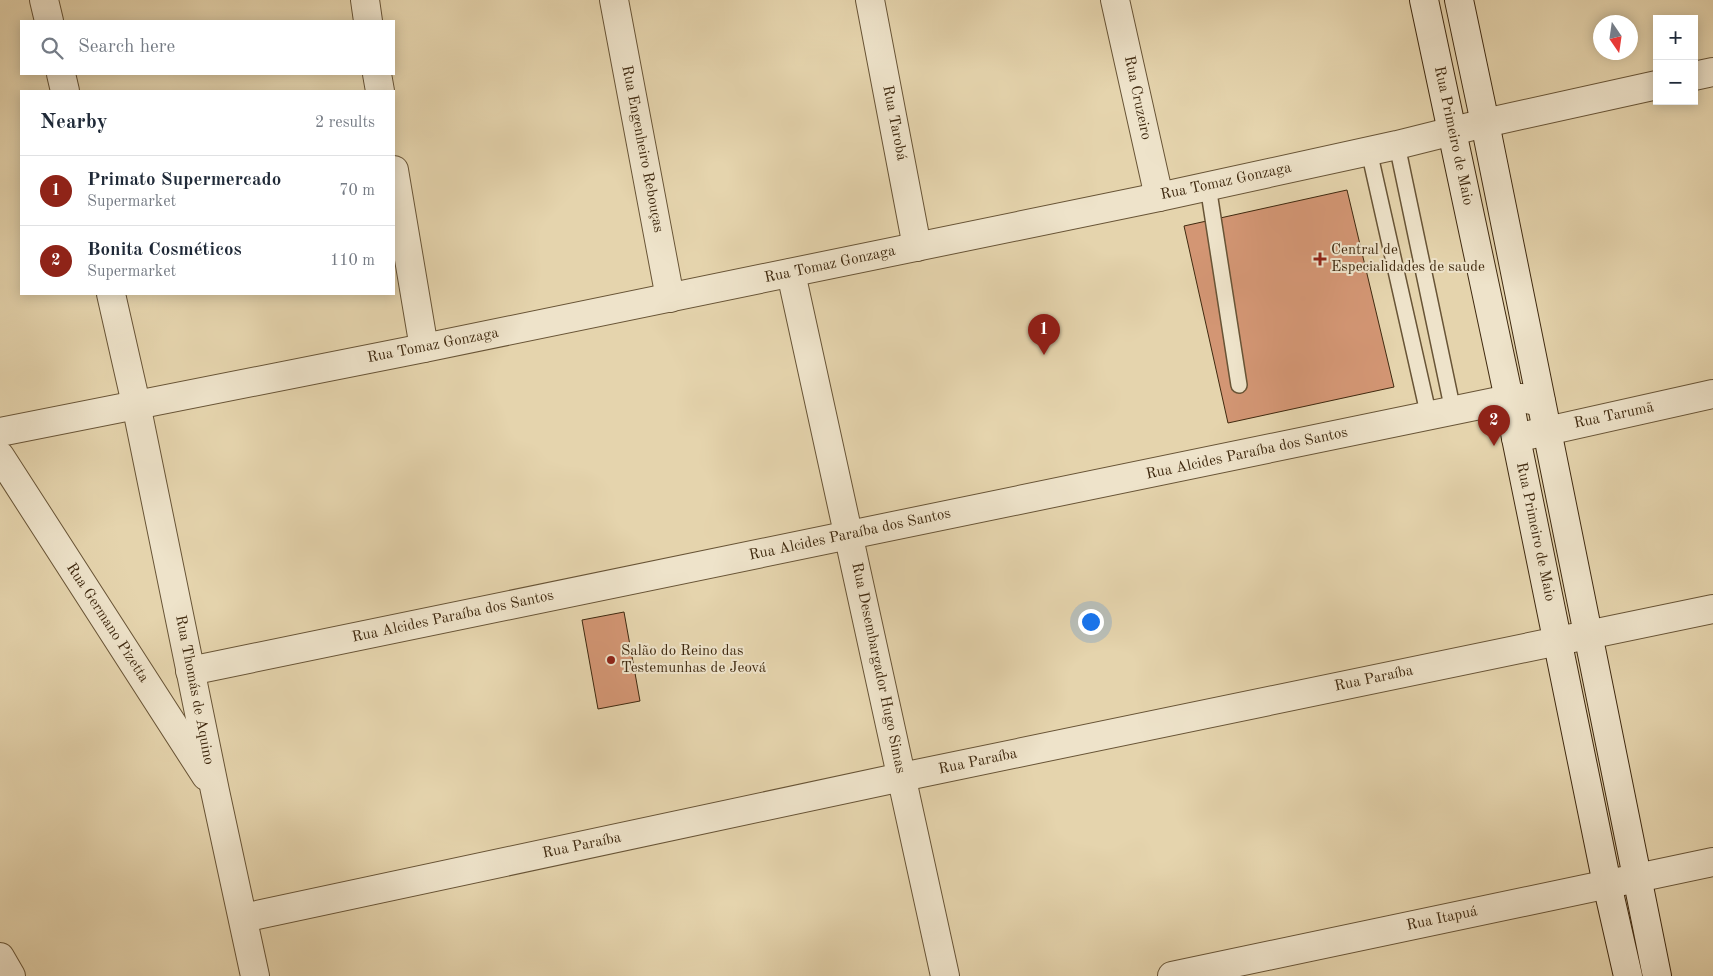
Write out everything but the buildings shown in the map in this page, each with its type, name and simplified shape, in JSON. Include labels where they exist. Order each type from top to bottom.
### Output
[{"type":"street","points":[[44,0],[49,20]]},
{"type":"street","points":[[365,0],[368,20]]},
{"type":"street","name":"Rua Engenheiro Rebouças","points":[[614,0],[670,298]]},
{"type":"street","name":"Rua Tarobá","points":[[870,0],[917,247]]},
{"type":"street","name":"Rua Cruzeiro","points":[[1115,0],[1158,197]]},
{"type":"street","name":"Rua Primeiro de Maio","points":[[1424,0],[1509,399],[1607,884],[1628,976]]},
{"type":"street","name":"Rua Primeiro de Maio","points":[[1459,0],[1657,976]]},
{"type":"street","points":[[1698,75],[1713,72]]},
{"type":"street","points":[[61,75],[65,90]]},
{"type":"street","points":[[377,75],[380,90]]},
{"type":"street","name":"Rua Tomaz Gonzaga","points":[[0,432],[424,348],[1158,197],[1397,145],[1485,123],[1653,86]]},
{"type":"street","points":[[395,176],[424,348]]},
{"type":"street","name":"Rua Desembargador Hugo Simas","points":[[790,273],[946,976]]},
{"type":"street","name":"Rua Thomás de Aquino","points":[[111,295],[136,404],[214,791],[256,976]]},
{"type":"street","name":"Rua Tarumã","points":[[1516,438],[1713,394]]},
{"type":"street","name":"Rua Alcides Paraíba dos Santos","points":[[190,671],[1509,399],[1522,398],[1541,402]]},
{"type":"street","name":"Rua Germano Pizetta","points":[[0,456],[214,791]]},
{"type":"street","name":"Rua Paraíba","points":[[243,918],[902,777],[1713,609]]},
{"type":"street","name":"Rua Itapuá","points":[[1172,976],[1713,862]]},
{"type":"street","points":[[0,956],[11,976]]},
{"type":"lane","points":[[1397,145],[1441,414]]},
{"type":"lane","points":[[1369,151],[1441,414]]},
{"type":"lane","points":[[1208,186],[1239,385]]},
{"type":"place","name":"Central de Especialidades de saude","points":[[1320,259]]},
{"type":"place","name":"Primato Supermercado","points":[[1044,355]]},
{"type":"place","name":"Bonita Cosméticos","points":[[1494,446]]},
{"type":"place","name":"Salão do Reino das Testemunhas de Jeová","points":[[611,660]]}]
